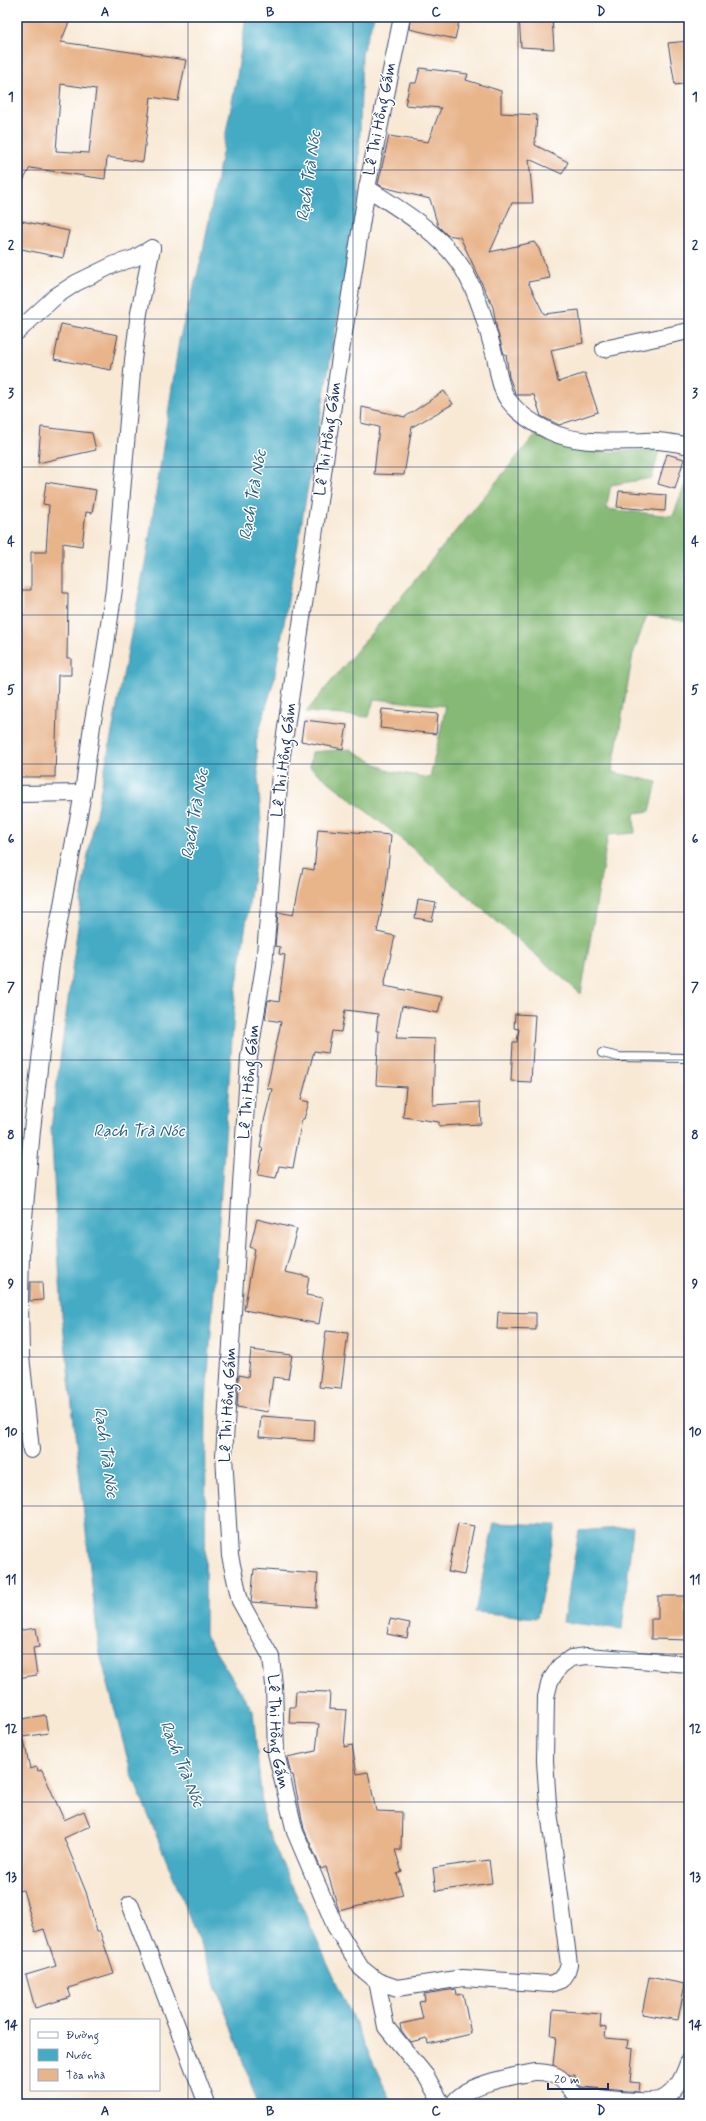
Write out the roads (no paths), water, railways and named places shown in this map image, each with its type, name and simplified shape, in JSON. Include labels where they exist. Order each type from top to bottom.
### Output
[{"type":"street","name":"Lê Thị Hồng Gấm","points":[[402,17],[367,188],[338,372],[281,762],[264,966],[249,1057],[224,1456],[230,1556],[240,1601],[271,1657],[274,1685],[276,1754],[295,1832],[335,1926],[361,1968],[377,1981],[397,1988],[463,1978],[537,1984],[550,1984],[561,1980],[567,1971],[569,1964],[548,1797],[545,1761],[546,1697],[550,1680],[560,1666],[571,1658],[587,1656],[689,1664]]},
{"type":"street","points":[[367,188],[424,226],[446,247],[462,269],[475,292],[505,392],[520,413],[549,432],[570,438],[620,442],[646,440],[689,446]]},
{"type":"street","points":[[17,332],[56,296],[76,283],[115,264],[135,258],[152,248],[139,313],[129,400],[114,589],[83,793],[51,964],[32,1130],[21,1251],[21,1356],[31,1450]]},
{"type":"street","points":[[604,349],[689,331]]},
{"type":"street","points":[[17,794],[83,793]]},
{"type":"street","points":[[130,1904],[207,2104]]},
{"type":"street","points":[[377,1981],[386,2027],[426,2076],[442,2104]]},
{"type":"street","points":[[454,2104],[458,2096],[480,2086],[535,2072],[544,2072],[562,2080],[570,2092],[578,2096],[631,2101],[663,2099],[678,2085],[684,2076],[689,2060]]},
{"type":"lane","points":[[602,1052],[619,1057],[689,1058]]},
{"type":"water","name":"Rạch Trà Nóc","points":[[246,17],[374,17],[362,54],[358,202],[274,680],[256,741],[261,823],[235,998],[206,1402],[205,1635],[253,1711],[264,1824],[392,2104],[258,2104],[213,1977],[131,1772],[99,1650],[62,1315],[51,1128],[86,865],[147,553],[179,341],[202,256],[237,76]]},
{"type":"water","points":[[494,1523],[556,1525],[537,1618],[475,1612]]},
{"type":"water","points":[[633,1527],[622,1629],[563,1622],[579,1531]]}]
